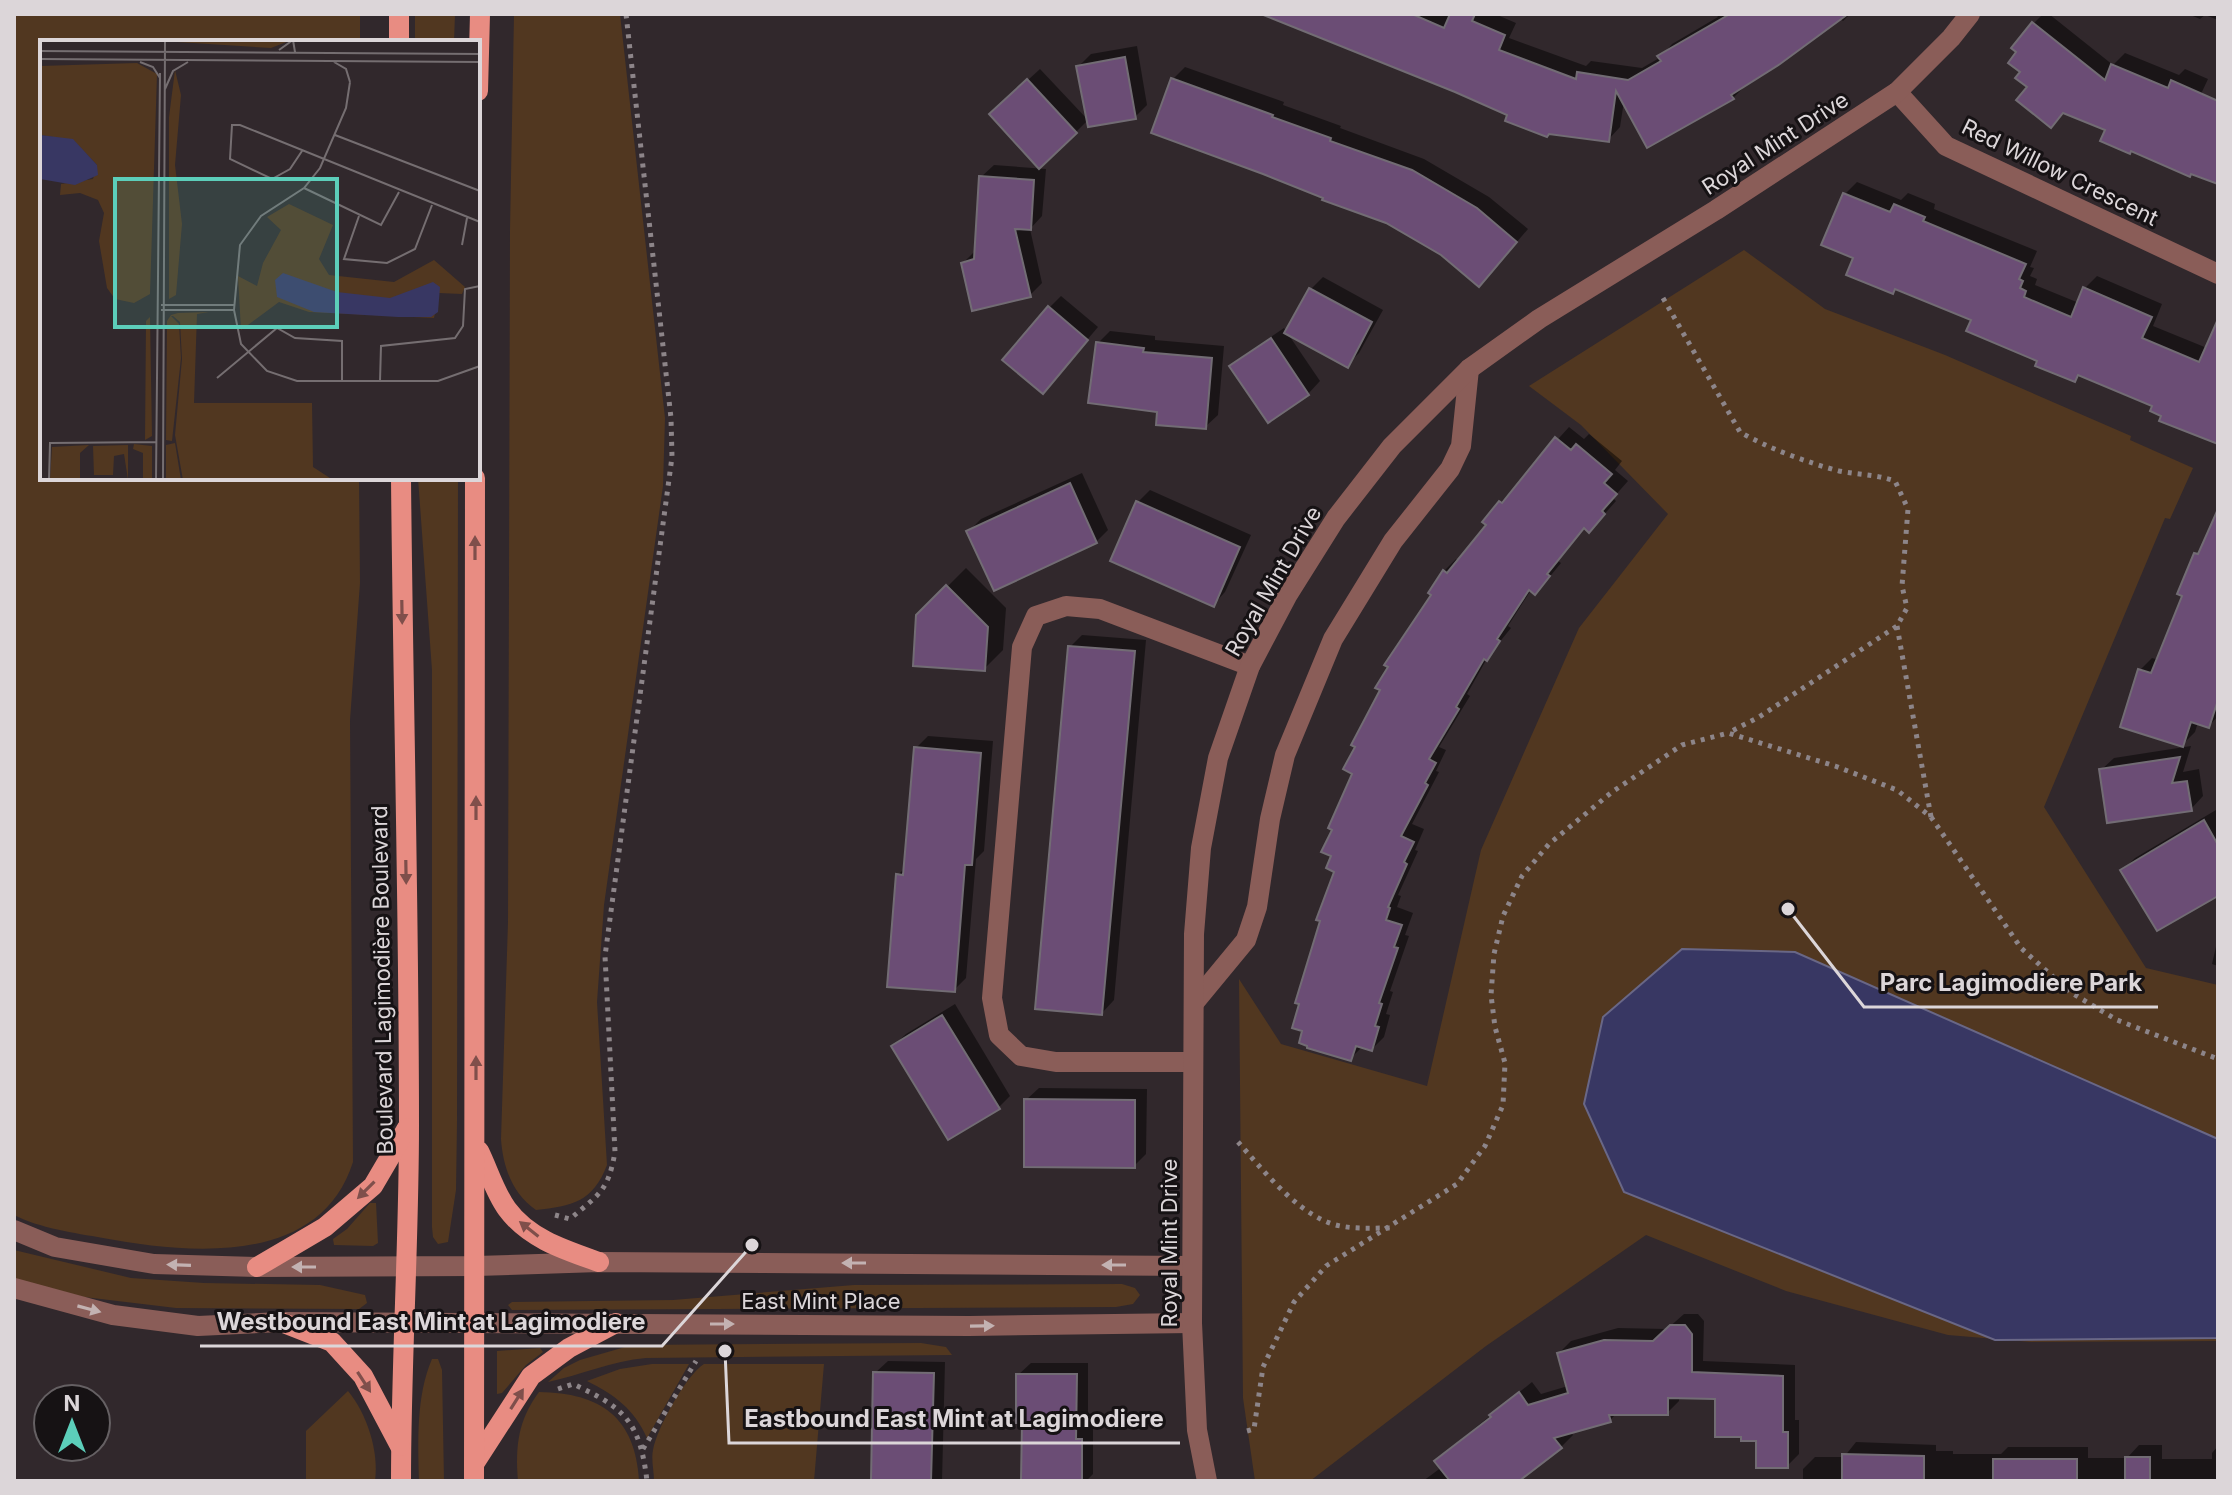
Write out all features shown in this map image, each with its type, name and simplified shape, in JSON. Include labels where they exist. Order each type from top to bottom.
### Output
[{"type":"main road","points":[[399,14],[399,40]]},
{"type":"main road","points":[[479,40],[480,14]]},
{"type":"main road","name":"Boulevard Lagimodière Boulevard","points":[[401,480],[409,1125],[407,1267],[402,1324],[401,1481]]},
{"type":"main road","points":[[474,1473],[475,480]]},
{"type":"main road","points":[[257,1267],[325,1227],[373,1186],[409,1125]]},
{"type":"main road","points":[[476,1146],[506,1208],[524,1226],[551,1245],[599,1262]]},
{"type":"main road","points":[[281,1322],[332,1342],[363,1376],[401,1448]]},
{"type":"main road","points":[[474,1473],[531,1376],[569,1348],[616,1323]]},
{"type":"street","name":"Royal Mint Drive","points":[[1207,1481],[1197,1430],[1192,1323],[1194,934],[1201,848],[1218,758],[1250,666],[1287,596],[1336,518],[1392,446],[1469,369],[1539,319],[1716,210],[1897,92],[1951,38],[1970,14]]},
{"type":"street","name":"Red Willow Crescent","points":[[1897,92],[1946,146],[2218,274]]},
{"type":"street","points":[[1194,1003],[1246,940],[1257,907],[1270,819],[1285,755],[1333,639],[1393,541],[1450,469],[1461,446],[1469,369]]},
{"type":"street","points":[[1192,1062],[1056,1062],[1021,1056],[999,1035],[992,998],[1022,647],[1036,616],[1066,606],[1100,609],[1250,666]]},
{"type":"street","name":"East Mint Place","points":[[14,1230],[55,1247],[154,1264],[407,1267],[599,1262],[1192,1266]]},
{"type":"street","name":"East Mint Place","points":[[14,1288],[113,1315],[198,1326],[281,1322],[969,1326],[1192,1323]]},
{"type":"path","points":[[570,1219],[601,1193],[611,1177],[615,1152],[605,956],[672,457],[671,418],[626,14]]},
{"type":"path","points":[[1247,1431],[1254,1429],[1263,1367],[1294,1302],[1326,1266],[1457,1184],[1485,1146],[1503,1105],[1505,1063],[1495,1027],[1491,995],[1494,954],[1503,916],[1522,876],[1549,844],[1612,792],[1682,745],[1728,733],[1759,717],[1897,626],[1907,608],[1902,586],[1908,509],[1895,481],[1872,474],[1841,471],[1754,440],[1740,432],[1663,298]]},
{"type":"path","points":[[1897,626],[1931,817]]},
{"type":"path","points":[[1728,733],[1835,766],[1897,790],[1931,817],[2021,948],[2070,992],[2117,1020],[2218,1059]]},
{"type":"path","points":[[1238,1142],[1283,1193],[1327,1222],[1356,1228],[1391,1228]]},
{"type":"path","points":[[643,1450],[696,1361]]},
{"type":"path","points":[[573,1384],[614,1405],[633,1426],[643,1450],[647,1481]]},
{"type":"shaded area","points":[[14,14],[360,14],[360,40],[40,40],[40,480],[359,480],[360,583],[350,720],[353,1162],[336,1196],[312,1220],[282,1236],[248,1245],[211,1249],[137,1244],[57,1230],[14,1215]]},
{"type":"shaded area","points":[[415,14],[455,14],[454,40],[415,40]]},
{"type":"shaded area","points":[[514,14],[620,14],[665,418],[663,486],[604,905],[597,1002],[607,1165],[595,1187],[580,1200],[536,1210],[521,1196],[510,1179],[501,1139],[508,922],[510,230]]},
{"type":"shaded area","points":[[1744,250],[1825,309],[1945,355],[2131,436],[2130,440],[2193,468],[2170,519],[2165,518],[2044,807],[2146,968],[2218,985],[2218,1341],[2031,1342],[1948,1335],[1786,1291],[1646,1235],[1486,1346],[1310,1481],[1255,1481],[1243,1398],[1239,979],[1281,1044],[1427,1086],[1481,850],[1579,628],[1668,514],[1581,425],[1529,386]]},
{"type":"shaded area","points":[[418,480],[458,480],[456,1190],[448,1242],[438,1244],[432,1227],[432,670]]},
{"type":"shaded area","points":[[1682,949],[1795,952],[2218,1139],[2218,1338],[1995,1340],[1624,1192],[1584,1104],[1603,1017]]},
{"type":"shaded area","points":[[370,1203],[376,1203],[378,1243],[373,1246],[334,1245],[333,1239],[347,1229]]},
{"type":"shaded area","points":[[14,1250],[131,1278],[320,1285],[365,1295],[367,1303],[359,1309],[176,1308],[84,1297],[14,1279]]},
{"type":"shaded area","points":[[1122,1284],[1135,1288],[1140,1295],[1133,1304],[1116,1307],[512,1310],[508,1305],[512,1302],[673,1300],[854,1285]]},
{"type":"shaded area","points":[[921,1343],[946,1347],[952,1355],[646,1358],[548,1382],[564,1368],[580,1360],[632,1345]]},
{"type":"shaded area","points":[[540,1348],[543,1352],[526,1365],[502,1393],[497,1394],[497,1351]]},
{"type":"shaded area","points":[[432,1359],[438,1359],[442,1370],[444,1481],[419,1481],[421,1403]]},
{"type":"shaded area","points":[[652,1364],[689,1364],[647,1438],[623,1404],[587,1381],[620,1369]]},
{"type":"shaded area","points":[[704,1364],[824,1364],[814,1481],[654,1481],[652,1454],[660,1429],[681,1390]]},
{"type":"shaded area","points":[[348,1391],[370,1433],[375,1481],[306,1481],[306,1431]]},
{"type":"shaded area","points":[[539,1392],[580,1397],[611,1413],[630,1440],[639,1481],[518,1481],[517,1457],[522,1424]]},
{"type":"building","points":[[1261,14],[1412,14],[1444,28],[1450,14],[1475,14],[1472,21],[1505,35],[1499,50],[1576,79],[1577,72],[1628,80],[1661,61],[1657,56],[1730,14],[1848,14],[1780,64],[1731,95],[1734,99],[1647,148],[1616,91],[1609,142],[1549,134],[1547,137],[1505,121],[1507,115],[1455,92]]},
{"type":"building","points":[[2032,22],[2105,80],[2111,64],[2168,88],[2171,80],[2218,101],[2218,184],[2191,174],[2190,177],[2100,141],[2105,130],[2063,113],[2051,128],[2016,100],[2027,87],[2015,78],[2020,72],[2008,63],[2016,52],[2011,48]]},
{"type":"building","points":[[1125,57],[1136,119],[1088,127],[1076,66]]},
{"type":"building","points":[[1171,78],[1412,170],[1477,208],[1517,242],[1479,287],[1441,255],[1386,223],[1151,133]]},
{"type":"building","points":[[1027,79],[1077,133],[1039,169],[989,114]]},
{"type":"building","points":[[979,176],[1034,180],[1031,230],[1015,229],[1031,297],[972,311],[961,263],[974,259]]},
{"type":"building","points":[[1843,193],[1890,212],[1894,204],[1925,217],[1923,221],[2026,264],[2019,279],[2023,281],[2020,288],[2026,291],[2024,297],[2071,317],[2083,287],[2152,317],[2142,338],[2199,362],[2218,319],[2218,444],[2159,421],[2161,416],[2150,411],[2152,406],[2078,375],[2075,382],[2035,366],[2037,361],[1966,331],[1971,320],[1895,289],[1893,294],[1846,275],[1853,258],[1821,245]]},
{"type":"building","points":[[1309,288],[1372,322],[1348,368],[1284,333]]},
{"type":"building","points":[[1048,306],[1088,340],[1043,394],[1002,360]]},
{"type":"building","points":[[1271,338],[1309,395],[1268,423],[1229,366]]},
{"type":"building","points":[[1096,342],[1144,348],[1143,352],[1212,358],[1206,429],[1156,425],[1157,412],[1088,403]]},
{"type":"building","points":[[1555,437],[1571,450],[1576,444],[1612,474],[1604,483],[1617,494],[1589,533],[1584,528],[1547,574],[1550,576],[1535,595],[1529,590],[1497,639],[1500,641],[1487,661],[1484,659],[1429,759],[1436,763],[1425,783],[1428,785],[1401,836],[1414,842],[1388,907],[1386,920],[1402,925],[1394,947],[1398,948],[1379,1003],[1382,1004],[1375,1026],[1379,1027],[1372,1051],[1356,1046],[1351,1061],[1307,1048],[1299,1043],[1302,1031],[1292,1028],[1299,1004],[1295,1003],[1320,921],[1316,920],[1334,872],[1326,868],[1331,856],[1321,852],[1352,774],[1343,769],[1355,747],[1351,745],[1380,690],[1375,688],[1388,667],[1384,665],[1431,595],[1428,593],[1443,570],[1447,573],[1486,525],[1482,522],[1499,501],[1502,503]]},
{"type":"building","points":[[1070,483],[1097,543],[994,591],[966,531]]},
{"type":"building","points":[[1136,501],[1240,547],[1214,607],[1110,561]]},
{"type":"building","points":[[2218,509],[2218,700],[2209,728],[2191,722],[2183,747],[2120,727],[2138,669],[2151,673],[2182,596],[2177,594],[2194,553],[2198,554]]},
{"type":"building","points":[[946,585],[988,627],[985,671],[913,666],[916,615]]},
{"type":"building","points":[[1068,646],[1135,651],[1102,1015],[1035,1009]]},
{"type":"building","points":[[914,747],[981,753],[972,865],[965,865],[955,992],[887,987],[896,874],[903,875]]},
{"type":"building","points":[[2180,757],[2172,783],[2187,781],[2192,811],[2107,823],[2099,769]]},
{"type":"building","points":[[2204,820],[2218,845],[2218,896],[2157,931],[2120,870]]},
{"type":"building","points":[[942,1015],[1000,1109],[948,1140],[891,1046]]},
{"type":"building","points":[[1024,1099],[1135,1100],[1135,1168],[1024,1167]]},
{"type":"building","points":[[1670,1325],[1685,1325],[1692,1334],[1692,1372],[1783,1376],[1783,1432],[1788,1432],[1788,1468],[1756,1468],[1756,1441],[1741,1441],[1741,1437],[1715,1437],[1715,1399],[1668,1398],[1668,1415],[1609,1415],[1611,1422],[1554,1438],[1562,1448],[1519,1481],[1450,1481],[1434,1461],[1519,1392],[1528,1405],[1568,1393],[1557,1353],[1604,1340],[1653,1341]]},
{"type":"building","points":[[873,1372],[934,1373],[931,1481],[871,1481]]},
{"type":"building","points":[[1016,1374],[1077,1374],[1076,1439],[1082,1439],[1082,1481],[1021,1481],[1022,1423],[1016,1423]]},
{"type":"building","points":[[1842,1454],[1924,1456],[1924,1481],[1842,1481]]},
{"type":"building","points":[[2125,1457],[2150,1457],[2150,1481],[2125,1481]]},
{"type":"building","points":[[1993,1459],[2077,1459],[2077,1481],[1993,1481]]},
{"type":"place","name":"Parc Lagimodiere Park","points":[[1788,909]]},
{"type":"place","name":"Westbound East Mint at Lagimodiere","points":[[752,1245]]},
{"type":"place","name":"Eastbound East Mint at Lagimodiere","points":[[725,1351]]}]
